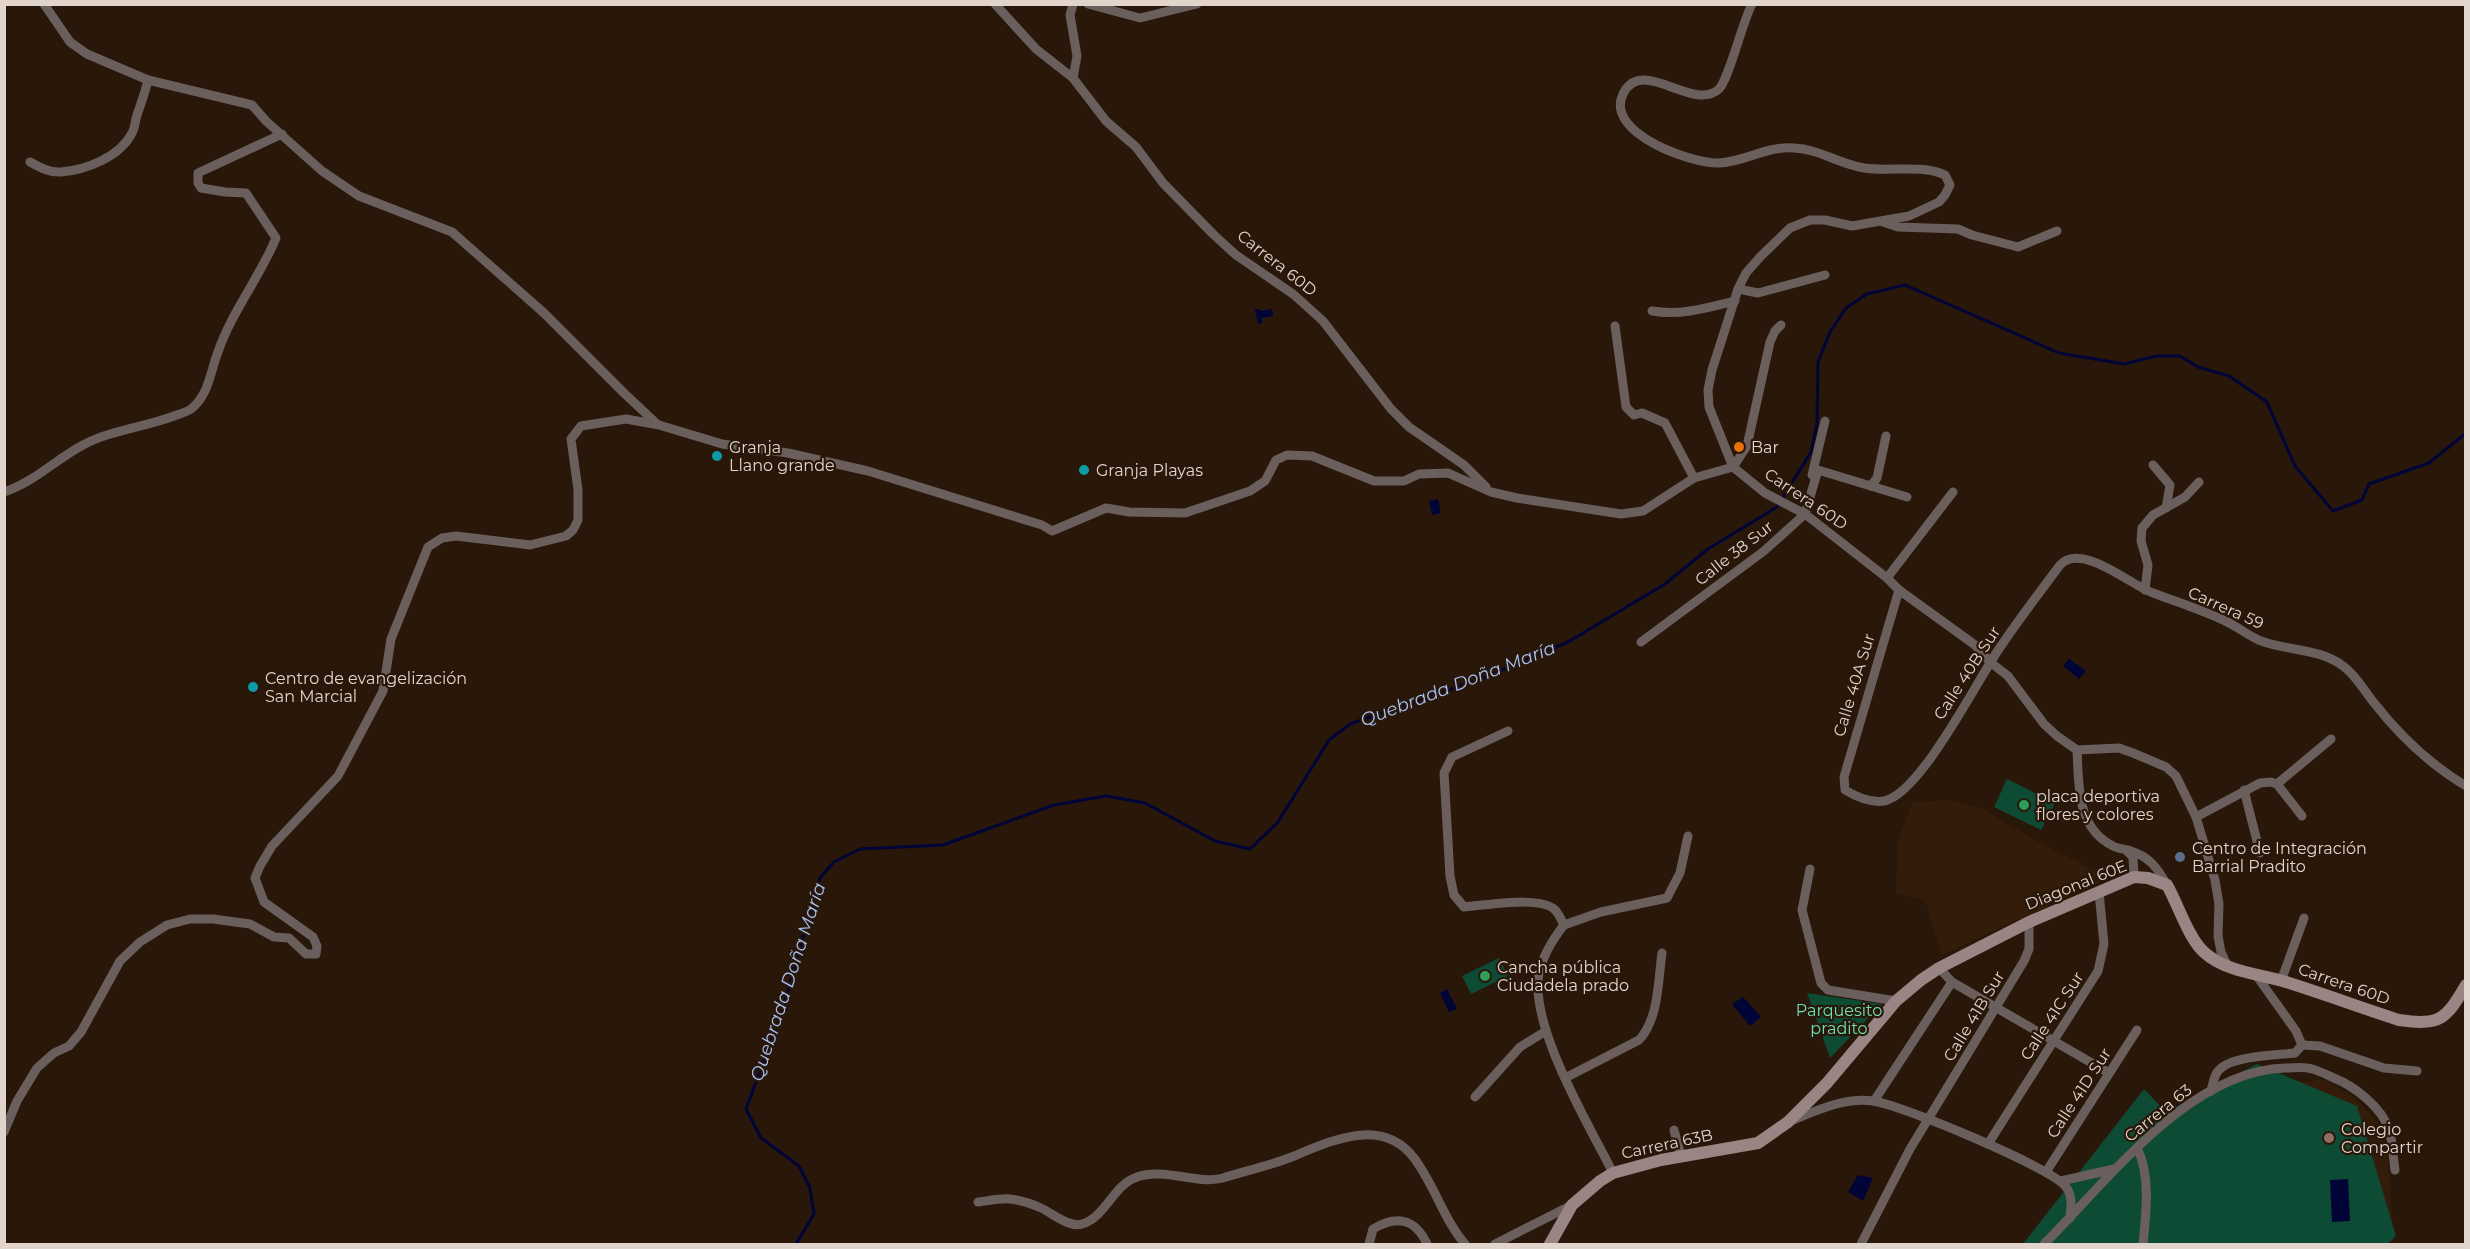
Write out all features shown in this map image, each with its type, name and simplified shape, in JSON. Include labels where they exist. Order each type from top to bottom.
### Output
[{"type":"main road","name":"Diagonal 60E","points":[[1896,1001],[1939,968],[2029,922],[2134,877],[2148,878],[2167,885]]},
{"type":"main road","points":[[2167,885],[2193,937],[2204,953],[2227,965]]},
{"type":"main road","name":"Carrera 60D","points":[[2227,965],[2399,1020],[2417,1023],[2433,1021],[2450,1012],[2466,985]]},
{"type":"main road","name":"Carrera 63B","points":[[1572,1205],[1613,1173],[1681,1156],[1758,1143],[1788,1122],[1827,1083],[1896,1001]]},
{"type":"main road","points":[[1550,1244],[1572,1205]]},
{"type":"street","points":[[44,4],[70,42],[87,54],[148,80],[252,105],[266,121],[322,171],[358,196],[452,232],[544,313],[659,425]]},
{"type":"street","name":"Carrera 60D","points":[[995,4],[1035,49],[1073,78],[1098,113],[1136,147],[1163,183],[1214,235],[1236,255],[1293,294],[1323,321],[1391,409],[1409,427],[1464,465],[1491,492]]},
{"type":"street","points":[[1072,4],[1070,15],[1077,56],[1073,78]]},
{"type":"street","points":[[1088,4],[1140,18],[1197,4]]},
{"type":"street","points":[[1733,467],[1709,406],[1708,390],[1718,345],[1746,273],[1790,228],[1810,220],[1825,220],[1852,226],[1909,216],[1935,204],[1946,195],[1949,188],[1948,178],[1932,171],[1861,167],[1820,152],[1792,148],[1760,151],[1722,163],[1701,162],[1647,140],[1629,125],[1623,112],[1622,98],[1627,88],[1636,82],[1651,80],[1702,95],[1713,93],[1720,87],[1752,4]]},
{"type":"street","points":[[30,162],[61,172],[92,165],[108,157],[122,146],[132,133],[144,100],[148,80]]},
{"type":"street","points":[[4,492],[22,486],[83,445],[119,431],[161,421],[190,409],[206,391],[218,351],[241,300],[268,256],[276,238],[246,193],[201,188],[198,183],[198,173],[282,134]]},
{"type":"street","points":[[1881,222],[1898,227],[1958,229],[2018,247],[2057,231]]},
{"type":"street","points":[[1738,290],[1758,292],[1825,275]]},
{"type":"street","points":[[1652,311],[1669,314],[1686,313],[1735,301]]},
{"type":"street","points":[[4,1132],[17,1101],[37,1068],[54,1053],[69,1046],[81,1032],[120,962],[140,942],[167,925],[190,919],[213,919],[250,924],[274,937],[289,938],[306,954],[316,954],[317,946],[313,937],[264,902],[255,878],[260,866],[272,846],[338,776],[383,692],[391,639],[428,547],[442,538],[456,536],[530,545],[566,536],[578,520],[578,490],[571,439],[581,426],[626,419],[659,425],[722,444],[788,453],[868,471],[1041,525],[1052,531],[1106,508],[1129,512],[1185,513],[1250,491],[1264,481],[1276,460],[1287,455],[1311,456],[1374,480],[1404,480],[1419,474],[1448,472],[1491,492],[1621,514],[1643,512],[1694,478],[1733,467],[1746,446],[1770,342],[1781,325]]},
{"type":"street","points":[[1615,326],[1626,407],[1634,415],[1642,413],[1665,423],[1694,478]]},
{"type":"street","points":[[1801,512],[1825,422]]},
{"type":"street","points":[[1871,486],[1877,478],[1886,436]]},
{"type":"street","points":[[2153,465],[2170,485],[2166,508]]},
{"type":"street","name":"Carrera 60D","points":[[1733,467],[1765,493],[1801,512],[1887,578],[1899,590],[1975,645],[1990,663],[2008,676],[2044,724],[2077,750]]},
{"type":"street","points":[[1801,512],[1815,474],[1820,469],[1907,497]]},
{"type":"street","points":[[2145,590],[2148,565],[2141,541],[2141,532],[2149,518],[2185,498],[2199,482]]},
{"type":"street","points":[[1887,578],[1953,492]]},
{"type":"street","name":"Calle 38 Sur","points":[[1641,642],[1764,551],[1801,512]]},
{"type":"street","name":"Carrera 59","points":[[2073,557],[2080,557],[2131,580],[2145,590],[2223,620],[2260,640],[2327,656],[2342,664],[2355,676],[2375,704],[2439,771],[2466,786]]},
{"type":"street","name":"Calle 40B Sur","points":[[1884,801],[1907,786],[1924,768],[1990,663],[2060,565],[2073,557]]},
{"type":"street","name":"Calle 40A Sur","points":[[1884,801],[1857,797],[1845,790],[1844,777],[1899,590]]},
{"type":"street","points":[[1508,731],[1452,757],[1444,773],[1450,876],[1454,895],[1464,907],[1527,903],[1545,905],[1553,908],[1564,925]]},
{"type":"street","points":[[2277,784],[2331,739]]},
{"type":"street","points":[[2167,885],[2157,867],[2150,860],[2114,846],[2092,828],[2084,815],[2079,795],[2077,750],[2119,748],[2166,767],[2176,776],[2196,818],[2215,880],[2220,904],[2218,936],[2221,952],[2227,965]]},
{"type":"street","points":[[2196,818],[2244,790],[2260,783],[2271,782],[2277,784],[2302,816]]},
{"type":"street","points":[[2244,790],[2260,853]]},
{"type":"street","points":[[1613,1173],[1565,1077],[1546,1031],[1537,1000],[1539,973],[1551,943],[1564,925],[1601,912],[1667,898],[1671,895],[1680,873],[1688,836]]},
{"type":"street","points":[[2126,849],[2133,857],[2134,877]]},
{"type":"street","points":[[1810,869],[1802,909],[1821,983],[1828,990],[1896,1001]]},
{"type":"street","name":"Calle 41C Sur","points":[[1988,1144],[2098,971],[2104,944],[2099,892]]},
{"type":"street","points":[[2281,981],[2304,918]]},
{"type":"street","name":"Calle 41B Sur","points":[[1861,1245],[1910,1149],[2025,961],[2029,949],[2029,922]]},
{"type":"street","points":[[1565,1077],[1640,1040],[1647,1032],[1662,953]]},
{"type":"street","points":[[1939,968],[1952,982],[2109,1073]]},
{"type":"street","points":[[2256,975],[2296,1031],[2302,1045]]},
{"type":"street","points":[[1874,1101],[1952,982]]},
{"type":"street","name":"Calle 41D Sur","points":[[2046,1172],[2137,1030]]},
{"type":"street","points":[[1475,1096],[1520,1047],[1546,1031]]},
{"type":"street","points":[[2302,1045],[2320,1046],[2384,1068],[2417,1071]]},
{"type":"street","points":[[2211,1091],[2220,1068],[2228,1064],[2271,1055],[2295,1053],[2302,1045]]},
{"type":"street","name":"Carrera 63","points":[[2061,1181],[2114,1169],[2198,1099],[2231,1081],[2266,1069],[2310,1068],[2342,1081],[2364,1096],[2389,1129],[2395,1170]]},
{"type":"street","points":[[1788,1122],[1848,1101],[1874,1101],[1929,1119],[1988,1144],[2061,1181],[2071,1196],[2070,1218]]},
{"type":"street","points":[[1674,1130],[1681,1156]]},
{"type":"street","points":[[978,1202],[1009,1199],[1039,1207],[1074,1224],[1082,1224],[1093,1218],[1118,1189],[1137,1177],[1164,1174],[1219,1179],[1288,1158],[1309,1148],[1347,1136],[1367,1134],[1386,1137],[1403,1146],[1413,1157],[1433,1186],[1465,1245]]},
{"type":"street","points":[[2137,1148],[2144,1161],[2143,1245]]},
{"type":"street","points":[[2044,1245],[2114,1169]]},
{"type":"street","name":"Carrera 63B","points":[[1495,1245],[1572,1205]]},
{"type":"street","points":[[1369,1245],[1373,1229],[1390,1220],[1403,1220],[1418,1231],[1427,1245]]},
{"type":"shaded area","points":[[1255,309],[1260,311],[1272,309],[1273,316],[1262,318],[1262,323],[1258,324]]},
{"type":"shaded area","points":[[1438,499],[1441,513],[1432,515],[1429,501]]},
{"type":"shaded area","points":[[2069,659],[2086,671],[2079,679],[2063,666]]},
{"type":"shaded area","points":[[1948,800],[1984,809],[2107,879],[1942,955],[1925,901],[1896,893],[1897,841],[1913,802]]},
{"type":"shaded area","points":[[1447,989],[1457,1009],[1449,1012],[1440,993]]},
{"type":"shaded area","points":[[1743,997],[1761,1017],[1750,1026],[1732,1004]]},
{"type":"shaded area","name":"Colegio Compartir","points":[[2324,1079],[2355,1098],[2378,1122],[2388,1155],[2392,1217],[2353,1228],[2272,1086]]},
{"type":"shaded area","points":[[1858,1175],[1873,1178],[1863,1201],[1848,1192]]},
{"type":"shaded area","points":[[2348,1179],[2350,1221],[2332,1222],[2330,1180]]},
{"type":"green space","name":"placa deportiva flores y colores","points":[[2007,779],[2055,803],[2041,830],[1994,807]]},
{"type":"green space","name":"Cancha pública Ciudadela prado","points":[[1499,958],[1508,976],[1471,994],[1462,976]]},
{"type":"green space","name":"Parquesito pradito","points":[[1807,993],[1882,1004],[1830,1058]]},
{"type":"green space","points":[[2257,1064],[2357,1106],[2396,1236],[2388,1244],[2023,1244],[2144,1089],[2166,1112]]},
{"type":"waterway","name":"Quebrada Doña María","points":[[796,1244],[814,1214],[810,1188],[799,1166],[761,1138],[746,1109],[782,1012],[820,878],[834,862],[860,849],[943,845],[1054,805],[1106,796],[1145,803],[1215,841],[1250,849],[1278,822],[1329,740],[1350,724],[1486,677],[1568,642],[1665,584],[1708,549],[1777,507],[1811,452],[1817,424],[1818,362],[1830,332],[1846,308],[1867,294],[1905,285],[2059,353],[2124,364],[2157,356],[2180,356],[2198,367],[2229,376],[2267,402],[2295,466],[2333,511],[2362,500],[2369,484],[2429,463],[2466,433]]},
{"type":"place","name":"Bar","points":[[1739,447]]},
{"type":"place","name":"Granja Llano grande","points":[[717,456]]},
{"type":"place","name":"Granja Playas","points":[[1084,470]]},
{"type":"place","name":"Centro de evangelización San Marcial","points":[[253,687]]},
{"type":"place","name":"placa deportiva flores y colores","points":[[2024,805]]},
{"type":"place","name":"Centro de Integración Barrial Pradito","points":[[2180,857]]},
{"type":"place","name":"Cancha pública Ciudadela prado","points":[[1485,976]]},
{"type":"place","name":"Colegio Compartir","points":[[2329,1138]]}]
